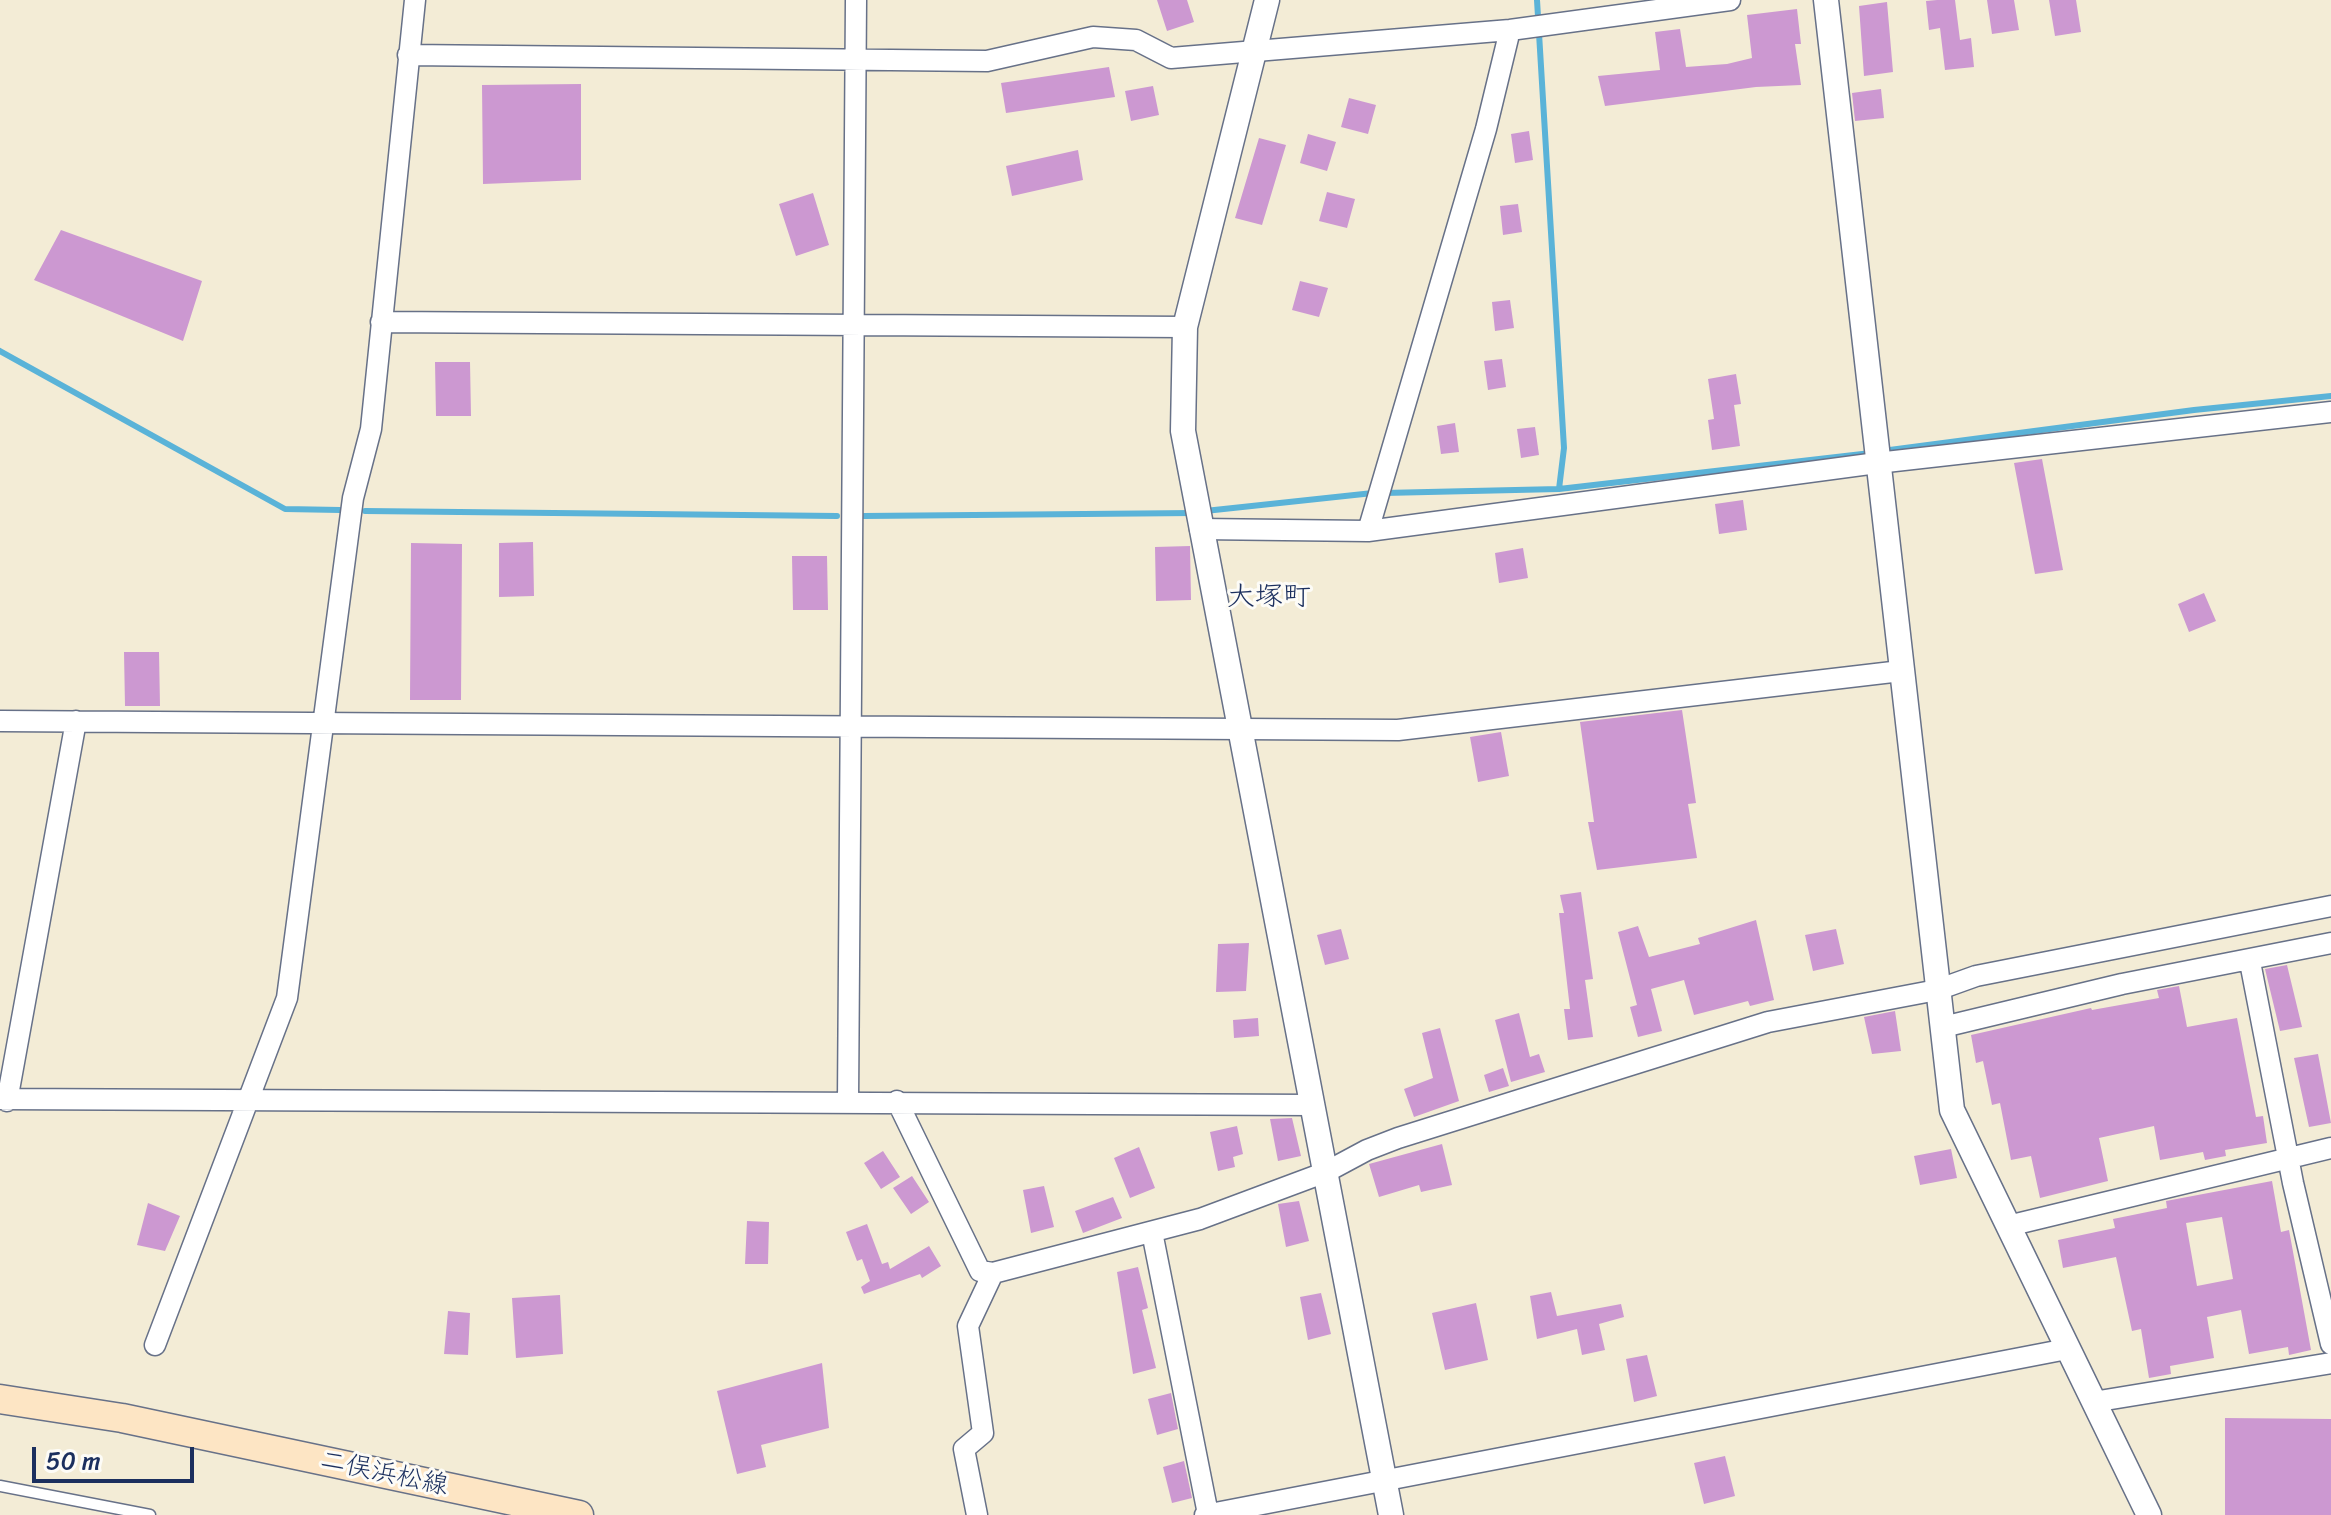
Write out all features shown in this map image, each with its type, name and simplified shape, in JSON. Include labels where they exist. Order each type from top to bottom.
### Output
[{"type":"main road","name":"二俣浜松線","points":[[0,1399],[122,1418],[579,1515]]},
{"type":"street","points":[[155,1345],[287,998],[353,498],[371,429],[415,0]]},
{"type":"street","points":[[848,1101],[856,0]]},
{"type":"street","points":[[1267,0],[1185,327],[1183,431],[1391,1515]]},
{"type":"street","points":[[408,55],[987,61],[1093,37],[1136,40],[1171,58],[1510,30],[1730,0]]},
{"type":"street","points":[[1826,0],[1901,671],[1924,842],[1937,990],[1952,1110],[2149,1515]]},
{"type":"street","points":[[1368,531],[1486,129],[1510,30]]},
{"type":"street","points":[[381,322],[1185,327]]},
{"type":"street","points":[[1200,529],[1368,531],[1877,463],[2331,412]]},
{"type":"street","points":[[0,721],[1398,730],[1901,671]]},
{"type":"street","points":[[76,721],[4,1100],[897,1101],[1312,1105]]},
{"type":"street","points":[[897,1101],[980,1271],[993,1273],[1200,1219],[1326,1172],[1398,1138],[1768,1022],[1937,990],[1976,976],[2331,906]]},
{"type":"street","points":[[1943,1027],[2122,984],[2250,962],[2331,943]]},
{"type":"street","points":[[2250,962],[2288,1156],[2331,1344]]},
{"type":"street","points":[[2008,1226],[2331,1148]]},
{"type":"street","points":[[1152,1232],[1207,1515],[2067,1349]]},
{"type":"street","points":[[977,1515],[964,1449],[983,1433],[968,1326],[993,1273]]},
{"type":"street","points":[[2093,1402],[2331,1363]]},
{"type":"lane","points":[[0,1486],[150,1515]]},
{"type":"building","points":[[1157,0],[1187,0],[1194,22],[1167,31]]},
{"type":"building","points":[[1955,0],[1960,40],[1971,38],[1974,67],[1945,70],[1940,28],[1929,30],[1926,1]]},
{"type":"building","points":[[1987,0],[2014,0],[2019,30],[1992,34]]},
{"type":"building","points":[[2049,0],[2076,0],[2081,32],[2055,36]]},
{"type":"building","points":[[1887,2],[1893,72],[1864,76],[1859,6]]},
{"type":"building","points":[[1797,9],[1801,44],[1795,44],[1801,85],[1756,87],[1605,106],[1598,76],[1660,70],[1655,32],[1680,29],[1686,67],[1727,64],[1752,58],[1747,15]]},
{"type":"building","points":[[1109,67],[1115,97],[1006,113],[1001,83]]},
{"type":"building","points":[[581,84],[581,180],[483,184],[482,85]]},
{"type":"building","points":[[1153,86],[1159,115],[1131,121],[1125,91]]},
{"type":"building","points":[[1881,89],[1884,118],[1855,121],[1852,93]]},
{"type":"building","points":[[1349,98],[1376,105],[1368,134],[1341,127]]},
{"type":"building","points":[[1529,131],[1533,160],[1515,163],[1511,134]]},
{"type":"building","points":[[1308,134],[1336,142],[1327,171],[1300,163]]},
{"type":"building","points":[[1259,138],[1286,145],[1262,225],[1235,218]]},
{"type":"building","points":[[1078,150],[1083,180],[1012,196],[1006,166]]},
{"type":"building","points":[[1327,192],[1355,199],[1347,228],[1319,221]]},
{"type":"building","points":[[813,193],[829,245],[796,256],[779,204]]},
{"type":"building","points":[[1518,204],[1522,232],[1503,235],[1500,206]]},
{"type":"building","points":[[61,230],[202,281],[183,341],[34,280]]},
{"type":"building","points":[[1300,281],[1328,288],[1319,317],[1292,310]]},
{"type":"building","points":[[1510,300],[1514,328],[1495,331],[1492,302]]},
{"type":"building","points":[[1502,359],[1506,387],[1488,390],[1484,361]]},
{"type":"building","points":[[435,362],[470,362],[471,416],[436,416]]},
{"type":"building","points":[[1736,374],[1741,404],[1734,405],[1740,446],[1712,450],[1708,420],[1714,419],[1708,379]]},
{"type":"building","points":[[1455,423],[1459,452],[1441,454],[1437,426]]},
{"type":"building","points":[[1535,427],[1539,455],[1521,458],[1517,429]]},
{"type":"building","points":[[2042,459],[2063,570],[2035,574],[2014,463]]},
{"type":"building","points":[[1743,500],[1747,530],[1719,534],[1715,504]]},
{"type":"building","points":[[533,542],[534,596],[499,597],[499,543]]},
{"type":"building","points":[[411,543],[462,544],[461,700],[410,700]]},
{"type":"building","points":[[1190,546],[1191,600],[1156,601],[1155,547]]},
{"type":"building","points":[[1523,548],[1528,578],[1499,583],[1495,553]]},
{"type":"building","points":[[792,556],[827,556],[828,610],[793,610]]},
{"type":"building","points":[[2204,593],[2216,621],[2189,632],[2178,604]]},
{"type":"building","points":[[124,652],[159,652],[160,706],[125,706]]},
{"type":"building","points":[[1682,710],[1696,803],[1688,804],[1697,858],[1597,870],[1588,822],[1594,822],[1580,722]]},
{"type":"building","points":[[1501,732],[1509,776],[1478,782],[1470,737]]},
{"type":"building","points":[[1581,892],[1593,979],[1585,980],[1593,1037],[1568,1040],[1564,1009],[1570,1009],[1559,913],[1564,913],[1560,895]]},
{"type":"building","points":[[1756,920],[1774,1000],[1750,1006],[1748,1001],[1694,1015],[1684,980],[1651,989],[1662,1031],[1638,1037],[1630,1007],[1637,1005],[1618,932],[1638,926],[1649,957],[1700,944],[1698,938]]},
{"type":"building","points":[[1341,929],[1349,959],[1325,965],[1317,935]]},
{"type":"building","points":[[1836,929],[1844,964],[1813,971],[1805,935]]},
{"type":"building","points":[[1249,943],[1246,991],[1216,992],[1218,944]]},
{"type":"building","points":[[2287,965],[2302,1027],[2280,1031],[2265,969]]},
{"type":"building","points":[[2179,986],[2187,1027],[2237,1018],[2256,1117],[2263,1116],[2267,1143],[2225,1150],[2226,1156],[2205,1160],[2203,1152],[2160,1160],[2154,1126],[2099,1138],[2108,1181],[2040,1198],[2031,1156],[2011,1160],[2000,1103],[1992,1105],[1983,1061],[1976,1063],[1971,1035],[2091,1008],[2159,998],[2157,990]]},
{"type":"building","points":[[1895,1011],[1901,1051],[1872,1054],[1864,1017]]},
{"type":"building","points":[[1519,1013],[1530,1057],[1539,1054],[1545,1072],[1511,1082],[1495,1020]]},
{"type":"building","points":[[1258,1018],[1259,1036],[1234,1038],[1233,1020]]},
{"type":"building","points":[[1440,1028],[1459,1101],[1414,1117],[1404,1089],[1433,1078],[1422,1033]]},
{"type":"building","points":[[2318,1054],[2331,1123],[2309,1127],[2294,1058]]},
{"type":"building","points":[[1503,1068],[1509,1086],[1489,1092],[1484,1075]]},
{"type":"building","points":[[1292,1118],[1301,1156],[1278,1161],[1270,1119]]},
{"type":"building","points":[[1237,1126],[1243,1154],[1233,1157],[1235,1167],[1218,1171],[1210,1132]]},
{"type":"building","points":[[1442,1144],[1452,1185],[1421,1192],[1419,1185],[1379,1197],[1369,1164]]},
{"type":"building","points":[[1139,1147],[1155,1188],[1130,1198],[1114,1158]]},
{"type":"building","points":[[1951,1149],[1957,1178],[1920,1185],[1914,1156]]},
{"type":"building","points":[[883,1151],[900,1177],[881,1189],[864,1163]]},
{"type":"building","points":[[912,1176],[929,1202],[911,1214],[893,1188]]},
{"type":"building","points":[[2272,1181],[2281,1232],[2289,1230],[2311,1350],[2289,1355],[2288,1347],[2249,1354],[2241,1310],[2207,1317],[2214,1358],[2170,1366],[2171,1374],[2149,1378],[2141,1329],[2132,1331],[2116,1257],[2063,1268],[2058,1240],[2115,1228],[2113,1219],[2167,1208],[2166,1201]],"holes":[[[2222,1217],[2233,1279],[2197,1286],[2186,1223]]]},
{"type":"building","points":[[1044,1186],[1054,1227],[1031,1233],[1023,1190]]},
{"type":"building","points":[[1113,1197],[1122,1218],[1083,1233],[1075,1211]]},
{"type":"building","points":[[1299,1201],[1309,1241],[1286,1247],[1278,1204]]},
{"type":"building","points":[[148,1203],[180,1216],[165,1251],[137,1245]]},
{"type":"building","points":[[747,1221],[769,1222],[768,1264],[745,1264]]},
{"type":"building","points":[[867,1224],[882,1264],[888,1262],[890,1269],[929,1246],[941,1266],[922,1278],[920,1274],[864,1294],[861,1287],[870,1281],[862,1259],[857,1261],[846,1232]]},
{"type":"building","points":[[1138,1267],[1148,1308],[1142,1310],[1156,1368],[1133,1374],[1117,1272]]},
{"type":"building","points":[[1551,1292],[1557,1316],[1621,1304],[1624,1317],[1599,1324],[1605,1350],[1582,1355],[1577,1329],[1537,1339],[1530,1296]]},
{"type":"building","points":[[1321,1293],[1331,1334],[1308,1340],[1300,1297]]},
{"type":"building","points":[[560,1295],[563,1354],[516,1358],[512,1298]]},
{"type":"building","points":[[1476,1303],[1488,1360],[1445,1370],[1432,1313]]},
{"type":"building","points":[[448,1311],[470,1313],[468,1355],[444,1354]]},
{"type":"building","points":[[1647,1355],[1657,1396],[1634,1402],[1626,1359]]},
{"type":"building","points":[[822,1363],[829,1428],[761,1445],[766,1467],[737,1474],[717,1391]]},
{"type":"building","points":[[1171,1393],[1178,1429],[1157,1435],[1148,1399]]},
{"type":"building","points":[[2225,1418],[2331,1419],[2331,1515],[2225,1515]]},
{"type":"building","points":[[1725,1456],[1735,1496],[1704,1504],[1694,1463]]},
{"type":"building","points":[[1184,1461],[1192,1498],[1172,1503],[1163,1467]]},
{"type":"waterway","points":[[1537,0],[1564,448],[1559,489]]},
{"type":"waterway","points":[[0,351],[285,509],[340,510]]},
{"type":"waterway","points":[[1882,451],[2194,410],[2331,396]]},
{"type":"waterway","points":[[1384,493],[1559,489],[1871,453]]},
{"type":"waterway","points":[[1205,511],[1373,493]]},
{"type":"waterway","points":[[365,511],[837,516]]},
{"type":"waterway","points":[[864,516],[1194,513]]},
{"type":"district","name":"大塚町","points":[[1269,598]]}]
